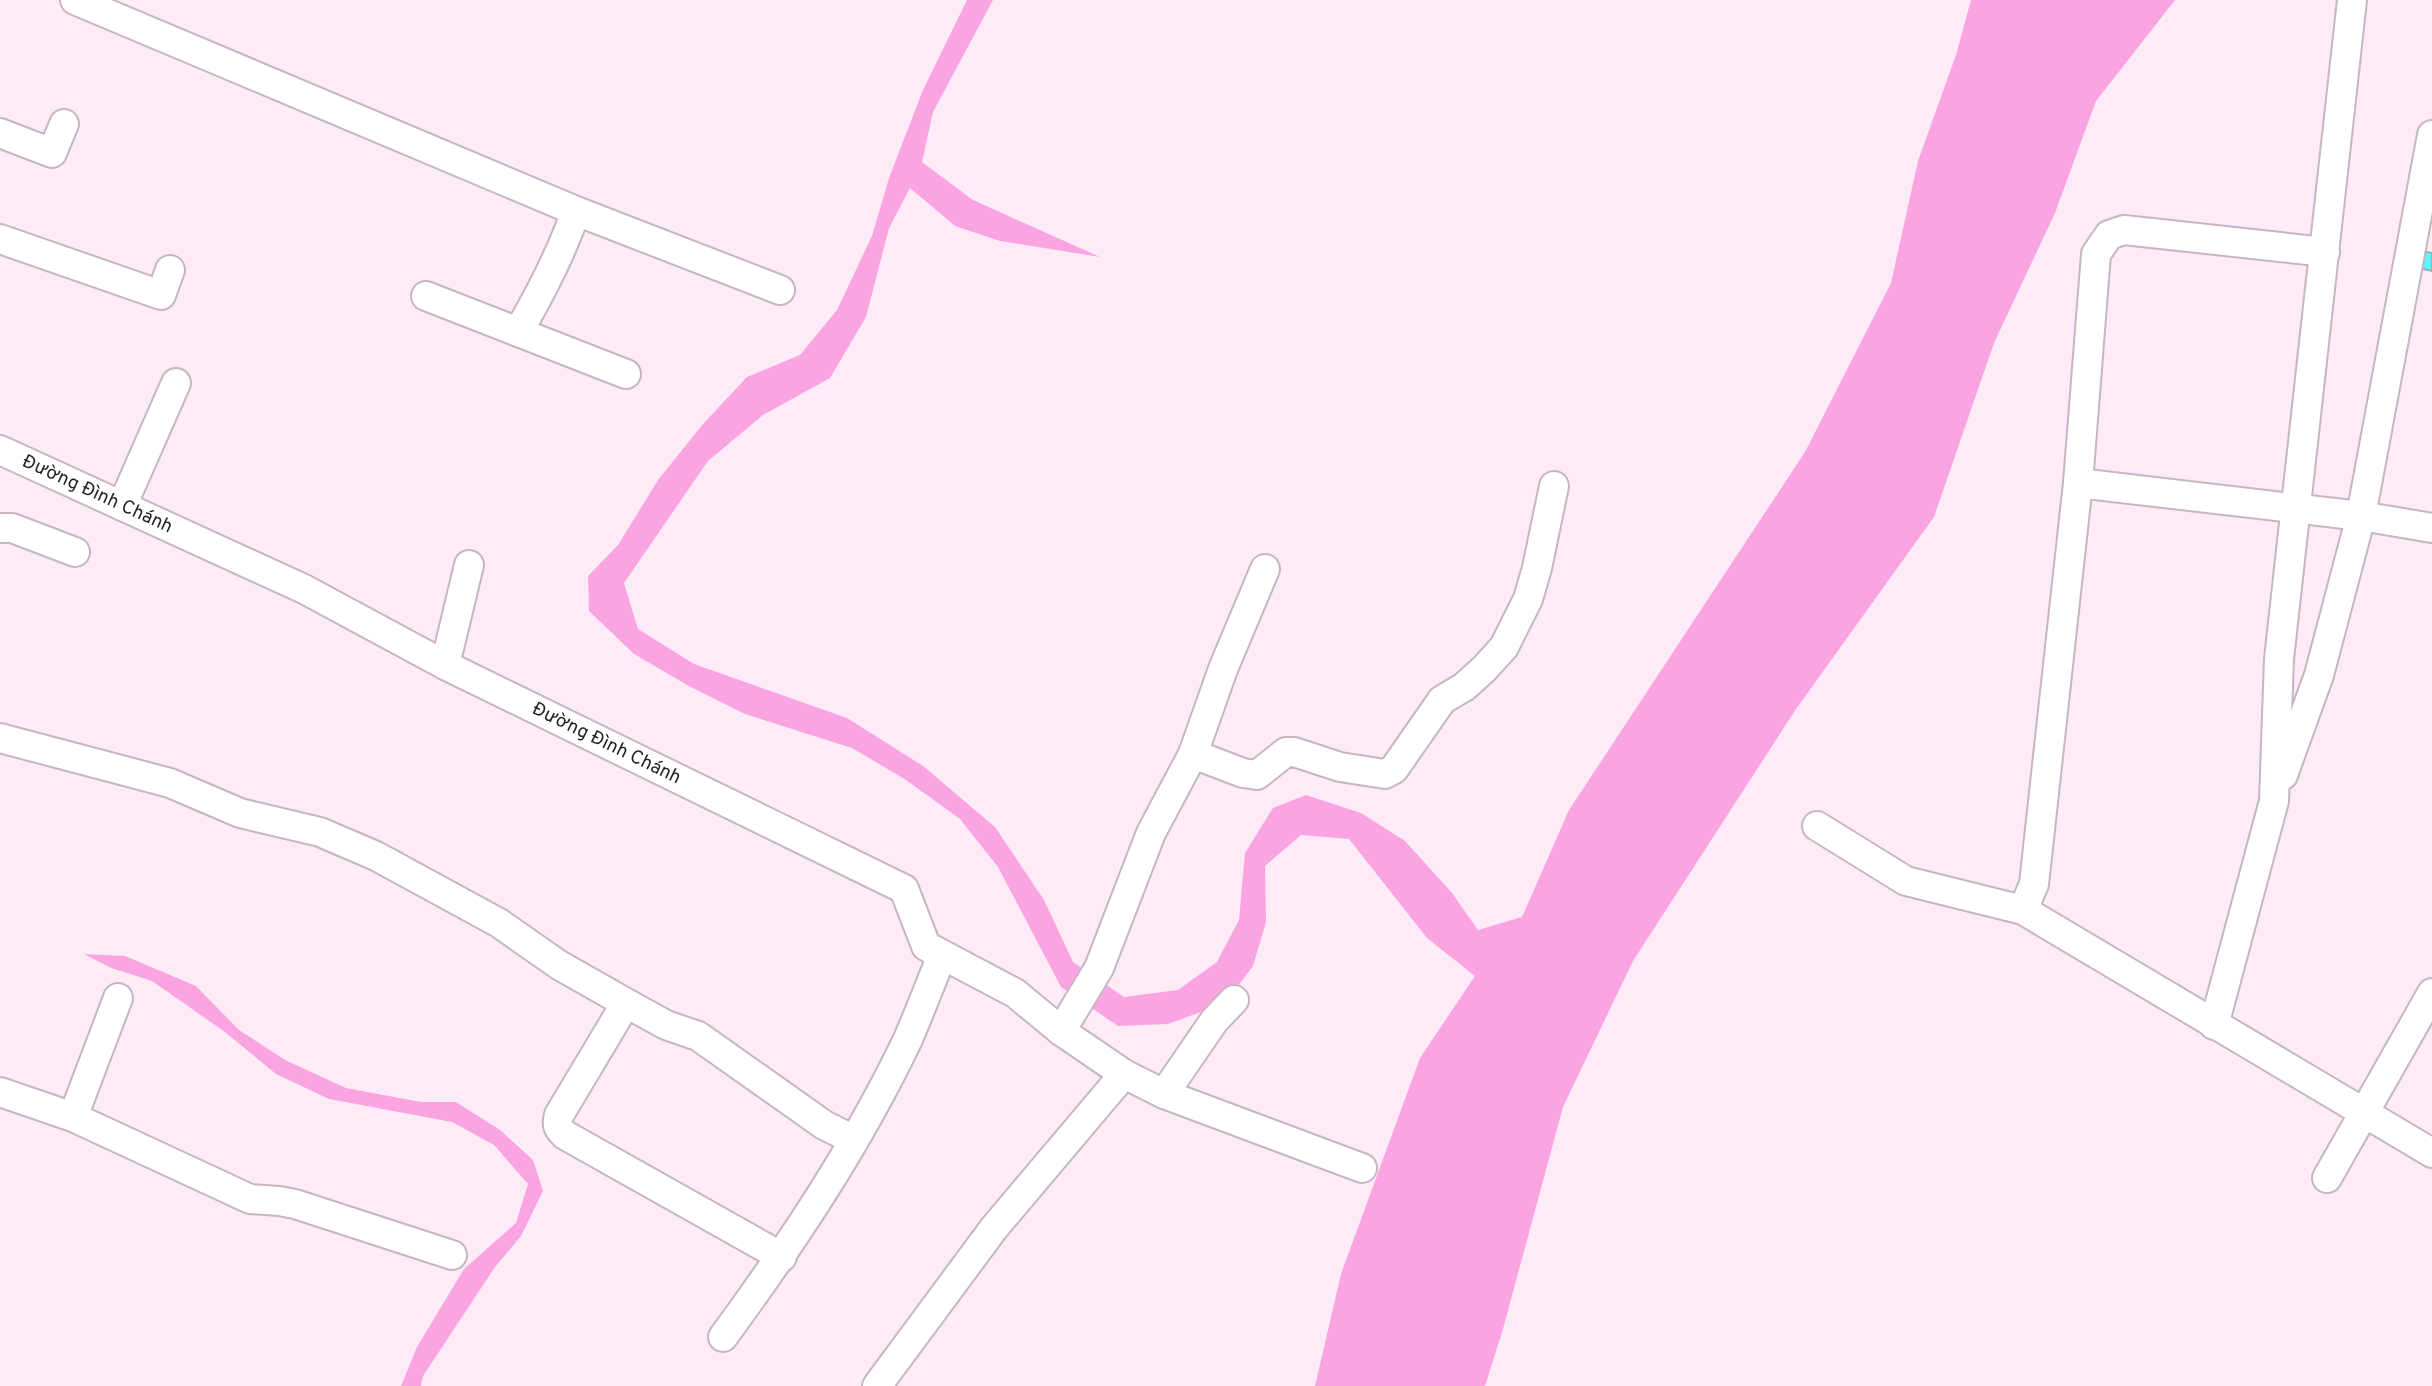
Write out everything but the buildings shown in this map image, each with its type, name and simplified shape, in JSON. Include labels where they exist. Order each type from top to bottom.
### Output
[{"type":"street","points":[[75,0],[576,211],[780,290]]},
{"type":"street","points":[[2274,802],[2279,659],[2352,0]]},
{"type":"street","points":[[0,133],[52,153],[64,124]]},
{"type":"street","points":[[2214,1025],[2274,802],[2319,675],[2361,516],[2432,135]]},
{"type":"street","points":[[518,332],[564,246],[576,211]]},
{"type":"street","points":[[2022,910],[2034,884],[2078,483],[2096,254],[2109,235],[2124,230],[2325,252]]},
{"type":"street","points":[[0,239],[161,295],[170,270]]},
{"type":"street","points":[[426,296],[626,374]]},
{"type":"street","points":[[122,506],[176,383]]},
{"type":"street","name":"Đường Đình Chánh","points":[[0,450],[304,589],[445,665],[904,889],[926,946],[1015,993],[1060,1031],[1124,1074],[1164,1094],[1362,1168]]},
{"type":"street","points":[[2078,483],[2361,516],[2432,528]]},
{"type":"street","points":[[1193,754],[1243,773],[1257,775],[1286,752],[1351,769],[1385,774],[1394,769],[1442,700],[1474,678],[1504,647],[1528,599],[1554,486]]},
{"type":"street","points":[[0,528],[12,528],[75,552]]},
{"type":"street","points":[[445,665],[470,565]]},
{"type":"street","points":[[1060,1031],[1095,976],[1151,833],[1193,754],[1223,670],[1265,569]]},
{"type":"street","points":[[0,738],[170,783],[240,813],[320,832],[376,856],[499,923],[559,965],[626,1003],[667,1025],[698,1035],[824,1125],[854,1140]]},
{"type":"street","points":[[1817,826],[1906,881],[2022,910],[2432,1153]]},
{"type":"street","points":[[723,1337],[782,1257],[854,1140],[907,1039],[942,955]]},
{"type":"street","points":[[2327,1178],[2432,993]]},
{"type":"street","points":[[74,1117],[118,998]]},
{"type":"street","points":[[1164,1094],[1214,1021],[1234,1000]]},
{"type":"street","points":[[626,1003],[559,1115],[558,1129],[782,1257]]},
{"type":"street","points":[[877,1386],[994,1228],[1124,1074]]},
{"type":"street","points":[[0,1093],[74,1117],[250,1199],[295,1204],[452,1255]]},
{"type":"shaded area","points":[[967,0],[993,0],[933,112],[922,162],[973,200],[1100,257],[1000,241],[955,226],[910,188],[889,228],[866,317],[830,378],[763,415],[708,461],[624,583],[638,629],[694,664],[847,718],[923,766],[995,827],[1044,900],[1073,962],[1124,997],[1178,990],[1217,962],[1239,920],[1245,853],[1273,808],[1306,795],[1361,813],[1405,841],[1452,893],[1478,930],[1522,917],[1569,810],[1805,452],[1891,283],[1918,161],[1956,55],[1971,0],[2175,0],[2096,101],[2055,213],[1994,343],[1934,517],[1796,709],[1633,961],[1563,1107],[1485,1386],[1315,1386],[1341,1274],[1420,1058],[1475,976],[1427,938],[1349,839],[1301,835],[1265,866],[1266,922],[1253,966],[1225,1003],[1168,1024],[1118,1026],[1061,987],[998,867],[960,819],[906,780],[852,748],[745,714],[687,685],[634,654],[589,611],[588,576],[618,545],[658,480],[703,424],[747,377],[800,355],[837,310],[872,236],[889,178],[923,90]]},
{"type":"shaded area","points":[[84,954],[125,956],[196,986],[239,1030],[285,1060],[346,1088],[421,1102],[456,1102],[500,1130],[533,1160],[543,1191],[521,1236],[495,1267],[423,1376],[421,1386],[401,1386],[417,1347],[464,1269],[516,1223],[528,1184],[494,1145],[452,1122],[329,1099],[276,1074],[225,1032],[152,981],[111,968]]}]
